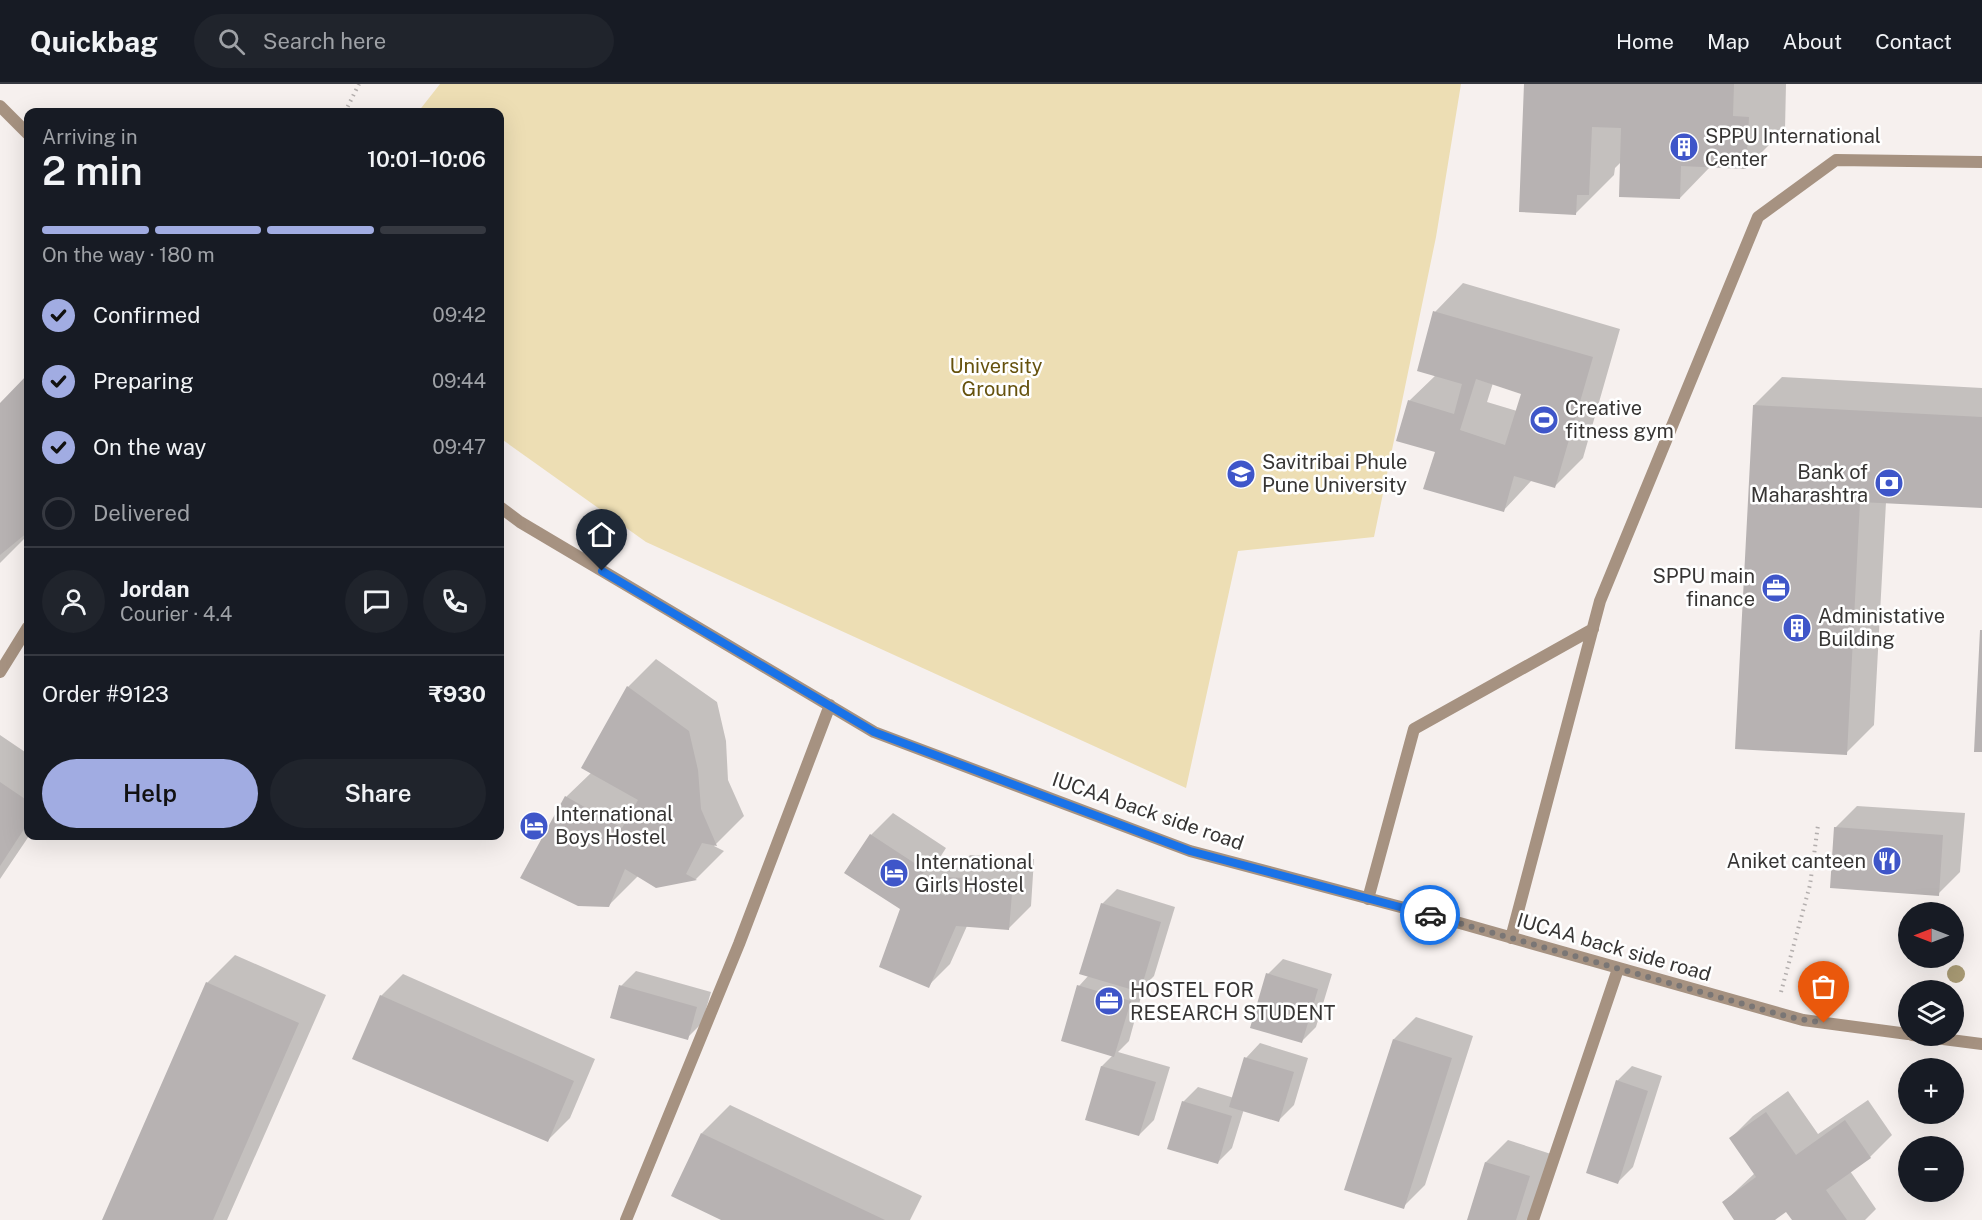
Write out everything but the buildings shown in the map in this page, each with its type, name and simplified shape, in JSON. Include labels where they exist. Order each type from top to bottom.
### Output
[{"type":"lane","points":[[0,106],[24,130]]},
{"type":"lane","points":[[1511,938],[1600,601],[1758,217],[1836,160],[1982,162]]},
{"type":"lane","name":"IUCAA back side road","points":[[504,510],[520,522],[874,732],[1190,851],[1803,1020],[1898,1033]]},
{"type":"lane","points":[[1368,899],[1414,729],[1593,629]]},
{"type":"lane","points":[[0,672],[24,633]]},
{"type":"lane","points":[[626,1220],[739,944],[830,705]]},
{"type":"lane","points":[[1533,1220],[1618,969]]},
{"type":"lane","name":"IUCAA back side road","points":[[1964,1042],[1982,1044]]},
{"type":"path","points":[[347,108],[359,84]]},
{"type":"path","points":[[1776,1013],[1797,923],[1810,885],[1818,825]]},
{"type":"green space","name":"University Ground","points":[[440,84],[1461,84],[1436,237],[1374,537],[1238,551],[1186,788],[646,542],[504,441],[504,108],[421,108]]},
{"type":"way so far","points":[[1430,915],[1789,1017],[1824,1023]]},
{"type":"place","name":"SPPU International Center","points":[[1684,147]]},
{"type":"place","name":"Creative fitness gym","points":[[1544,420]]},
{"type":"place","name":"Savitribai Phule Pune University","points":[[1241,474]]},
{"type":"place","name":"Bank of Maharashtra","points":[[1889,483]]},
{"type":"place","name":"SPPU main finance","points":[[1776,588]]},
{"type":"place","name":"Administative Building","points":[[1797,628]]},
{"type":"place","name":"International Boys Hostel","points":[[534,826]]},
{"type":"place","name":"Aniket canteen","points":[[1887,861]]},
{"type":"place","name":"International Girls Hostel","points":[[894,873]]},
{"type":"place","name":"HOSTEL FOR RESEARCH STUDENT","points":[[1109,1001]]},
{"type":"route","points":[[602,571],[874,732],[1190,851],[1430,915]]}]
